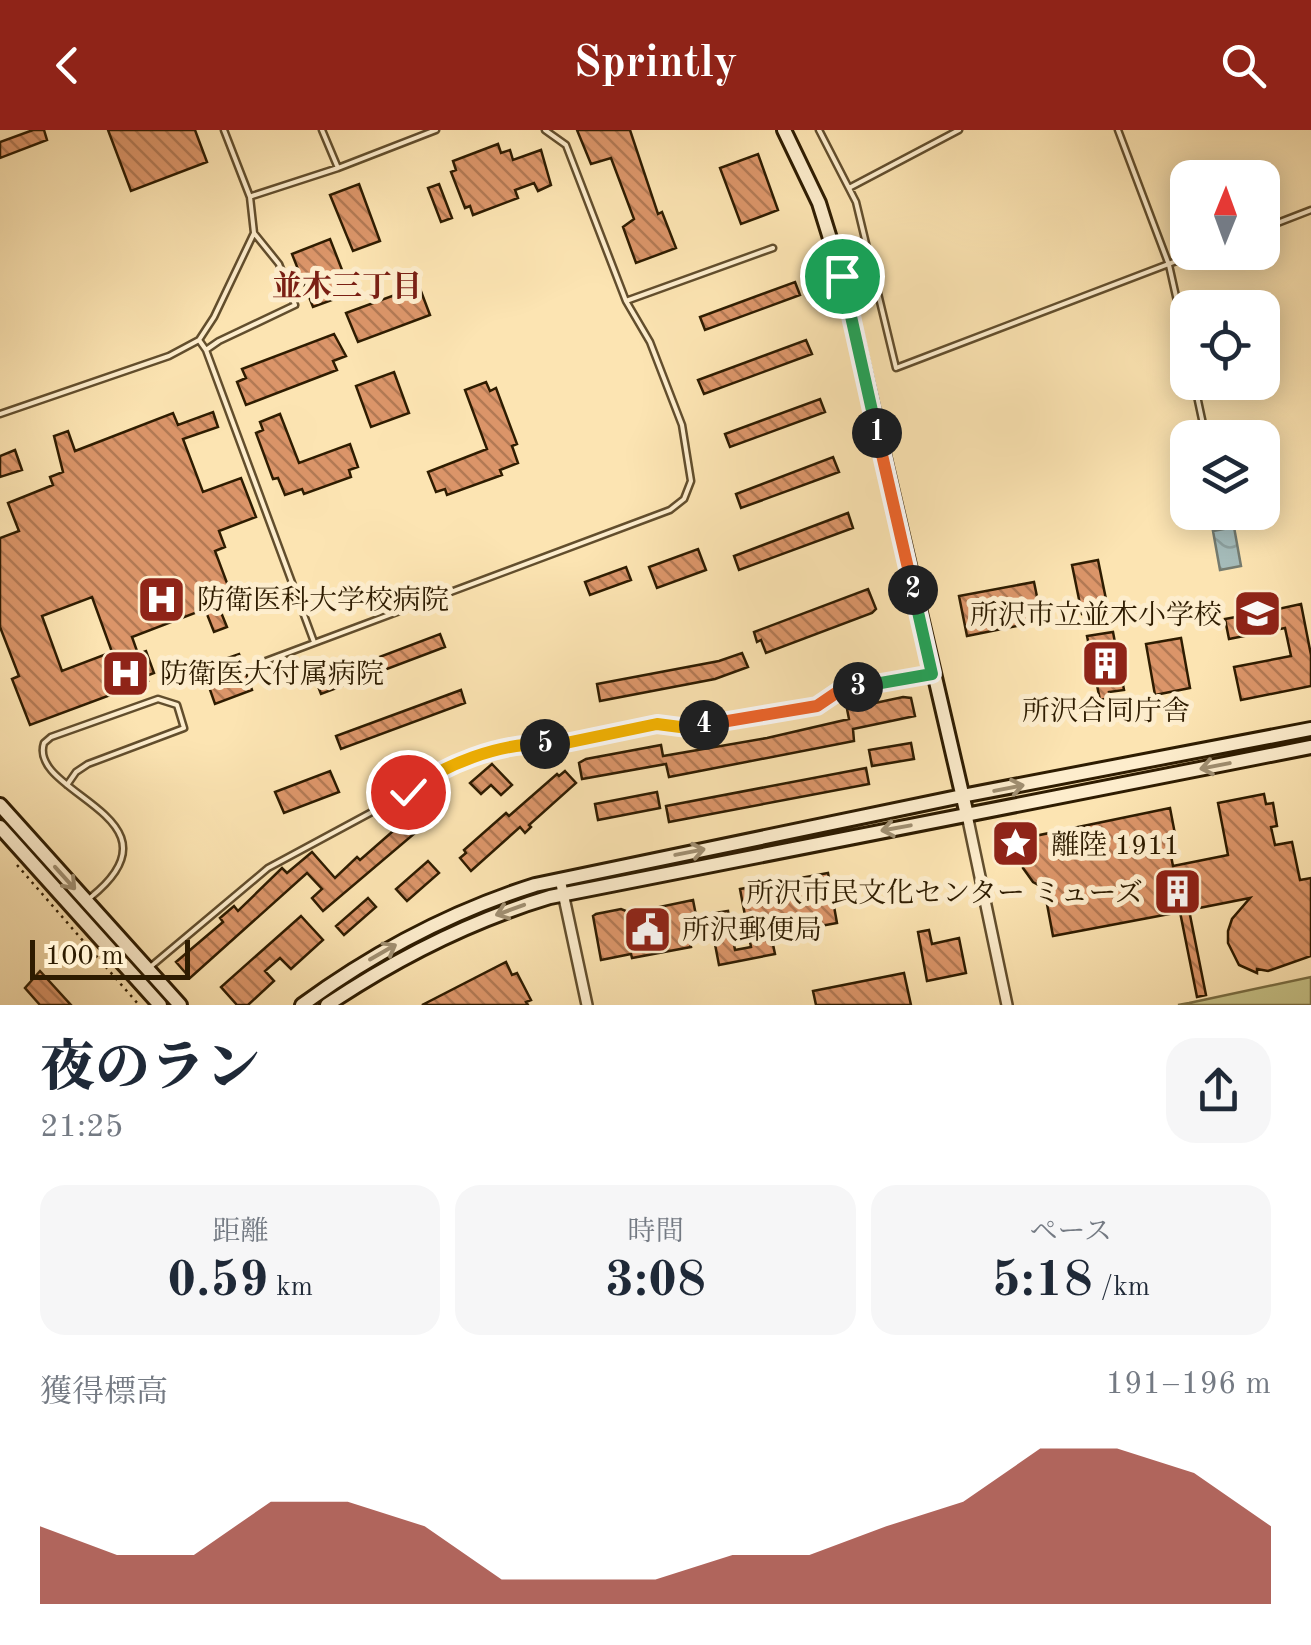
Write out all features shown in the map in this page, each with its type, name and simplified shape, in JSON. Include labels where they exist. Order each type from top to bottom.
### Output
[{"type":"street","points":[[784,130],[819,203],[842,276],[1007,1005]]},
{"type":"street","points":[[327,1005],[431,943],[563,886],[962,796],[1311,730]]},
{"type":"street","points":[[302,1005],[373,957],[426,929],[517,890],[563,886],[967,815],[1311,747]]},
{"type":"street","points":[[0,805],[180,1005]]},
{"type":"street","points":[[0,828],[160,1005]]},
{"type":"street","points":[[563,886],[588,1005]]},
{"type":"lane","points":[[0,414],[169,356],[199,340],[254,233],[250,197],[224,130]]},
{"type":"lane","points":[[322,130],[338,168]]},
{"type":"lane","points":[[250,197],[436,130]]},
{"type":"lane","points":[[258,664],[677,506],[690,489],[682,425],[650,342],[626,301],[566,144],[545,130]]},
{"type":"lane","points":[[818,130],[849,188],[868,248],[896,368],[1169,265]]},
{"type":"lane","points":[[849,188],[960,130]]},
{"type":"lane","points":[[1118,130],[1169,265],[1175,290]]},
{"type":"lane","points":[[1280,221],[1311,210]]},
{"type":"lane","points":[[206,350],[294,305],[279,264],[254,233]]},
{"type":"lane","points":[[626,301],[774,248]]},
{"type":"lane","points":[[199,340],[314,642]]},
{"type":"lane","points":[[148,969],[268,868],[408,792],[436,772],[519,744],[561,744],[657,724],[688,728],[817,706],[839,691],[932,674]]},
{"type":"lane","points":[[67,784],[88,764],[184,728],[177,706],[158,699],[50,737],[44,743],[42,759],[48,769],[67,784],[106,814],[120,841],[117,870],[106,885],[74,910]]},
{"type":"path","points":[[12,859],[139,1005]]},
{"type":"shaded area","points":[[1311,977],[1311,1005],[1178,1005],[1189,1003]]},
{"type":"water","points":[[1235,530],[1241,566],[1220,570],[1213,531]]},
{"type":"building","points":[[44,130],[47,140],[0,158],[0,142]]},
{"type":"building","points":[[108,130],[195,130],[207,162],[131,191]]},
{"type":"building","points":[[577,130],[630,130],[658,214],[662,212],[676,248],[636,263],[623,227],[634,219],[611,158],[591,164]]},
{"type":"building","points":[[498,144],[501,153],[510,150],[513,160],[541,150],[551,185],[538,191],[534,183],[515,190],[518,198],[473,215],[470,206],[465,208],[451,172],[456,170],[453,161]]},
{"type":"building","points":[[758,154],[778,210],[741,224],[720,168]]},
{"type":"building","points":[[359,184],[380,241],[353,251],[330,195]]},
{"type":"building","points":[[439,184],[452,218],[441,222],[428,188]]},
{"type":"building","points":[[330,239],[351,293],[313,307],[292,254]]},
{"type":"building","points":[[795,282],[800,295],[705,330],[700,317]]},
{"type":"building","points":[[419,286],[430,315],[358,342],[346,313]]},
{"type":"building","points":[[334,334],[346,356],[333,361],[337,370],[246,405],[237,382],[246,378],[242,369]]},
{"type":"building","points":[[806,340],[812,354],[704,394],[698,380]]},
{"type":"building","points":[[394,372],[409,413],[371,427],[356,386]]},
{"type":"building","points":[[486,382],[490,391],[496,388],[517,444],[512,446],[518,463],[500,470],[502,475],[447,495],[445,489],[436,492],[428,472],[487,449],[465,390]]},
{"type":"building","points":[[820,399],[825,412],[730,447],[725,434]]},
{"type":"building","points":[[213,412],[218,427],[183,439],[203,492],[241,478],[256,517],[219,531],[225,547],[215,551],[233,599],[218,605],[227,627],[214,632],[205,609],[132,637],[138,654],[146,651],[154,673],[146,676],[148,681],[30,725],[12,679],[19,676],[0,627],[0,538],[19,531],[8,503],[53,485],[50,477],[63,472],[54,436],[68,431],[75,451],[173,413],[178,425]],"holes":[[[92,597],[112,652],[62,671],[42,616]]]},
{"type":"building","points":[[280,414],[299,463],[350,444],[358,467],[349,470],[351,477],[304,494],[302,489],[285,495],[278,478],[273,479],[256,433],[263,430],[260,422]]},
{"type":"building","points":[[15,450],[22,470],[0,477],[0,456]]},
{"type":"building","points":[[833,457],[839,472],[741,508],[736,494]]},
{"type":"building","points":[[848,513],[853,528],[739,570],[734,556]]},
{"type":"building","points":[[698,549],[706,570],[657,588],[649,567]]},
{"type":"building","points":[[1098,560],[1108,609],[1082,614],[1072,565]]},
{"type":"building","points":[[626,567],[631,580],[590,595],[585,582]]},
{"type":"building","points":[[1034,582],[1042,621],[967,636],[959,596]]},
{"type":"building","points":[[868,589],[876,609],[872,613],[766,653],[761,640],[757,642],[754,632]]},
{"type":"building","points":[[1260,593],[1264,612],[1301,604],[1311,655],[1311,686],[1241,700],[1234,667],[1291,656],[1285,628],[1229,639],[1225,619],[1252,614],[1248,595]]},
{"type":"building","name":"所沢合同庁舎","points":[[1113,632],[1124,690],[1109,692],[1110,698],[1100,700],[1087,636]]},
{"type":"building","points":[[440,634],[445,647],[321,694],[316,681]]},
{"type":"building","points":[[1181,638],[1190,688],[1155,695],[1146,644]]},
{"type":"building","points":[[742,653],[748,667],[715,679],[600,701],[597,684],[719,661]]},
{"type":"building","points":[[239,654],[252,690],[215,704],[202,667]]},
{"type":"building","points":[[461,690],[465,703],[341,749],[336,736]]},
{"type":"building","points":[[911,698],[915,716],[853,729],[854,741],[669,777],[666,764],[582,779],[579,763],[586,759],[661,745],[663,756],[767,738],[849,719],[847,709]]},
{"type":"building","points":[[911,743],[914,759],[872,766],[869,750]]},
{"type":"building","points":[[492,764],[512,785],[501,795],[491,785],[481,794],[470,783]]},
{"type":"building","points":[[866,768],[869,784],[669,822],[666,806]]},
{"type":"building","points":[[330,771],[339,792],[284,813],[275,792]]},
{"type":"building","points":[[565,771],[576,783],[525,833],[520,827],[471,871],[460,858],[466,853],[464,850],[506,813],[509,816]]},
{"type":"building","points":[[657,792],[660,808],[598,820],[595,804]]},
{"type":"building","name":"所沢市民文化センター ミューズ","points":[[1264,794],[1266,804],[1273,803],[1277,826],[1271,827],[1275,845],[1292,842],[1300,880],[1311,878],[1311,956],[1268,971],[1257,969],[1257,973],[1239,965],[1228,943],[1228,931],[1232,919],[1250,898],[1189,910],[1206,995],[1197,997],[1180,912],[1053,936],[1044,888],[1033,882],[1023,868],[1023,851],[1035,836],[1170,808],[1175,834],[1167,836],[1173,866],[1228,855],[1218,803]]},
{"type":"building","points":[[416,811],[428,822],[323,911],[312,898],[322,889],[307,873],[190,978],[176,962],[223,922],[220,918],[234,906],[238,911],[282,868],[287,873],[312,852],[335,878]]},
{"type":"building","points":[[428,861],[439,873],[407,901],[396,889]]},
{"type":"building","points":[[828,873],[837,923],[771,935],[775,954],[719,965],[714,939],[632,958],[631,954],[601,960],[593,916],[596,914],[621,909],[631,913],[693,900],[699,931],[718,927],[715,913],[728,911],[735,950],[751,947],[740,889]]},
{"type":"building","points":[[368,898],[376,907],[344,935],[336,926]]},
{"type":"building","points":[[301,916],[323,940],[291,969],[280,958],[265,971],[274,981],[248,1005],[237,1005],[221,987]]},
{"type":"building","points":[[929,930],[932,944],[959,938],[966,973],[927,981],[918,932]]},
{"type":"building","points":[[506,962],[512,975],[517,973],[531,1000],[526,1002],[528,1005],[422,1005]]},
{"type":"building","points":[[40,971],[71,1005],[40,1005],[25,988]]},
{"type":"building","points":[[904,973],[911,1005],[816,1005],[813,991]]},
{"type":"place","name":"防衛医科大学校病院","points":[[162,599]]},
{"type":"place","name":"所沢市立並木小学校","points":[[1257,614]]},
{"type":"place","name":"所沢合同庁舎","points":[[1106,663]]},
{"type":"place","name":"防衛医大付属病院","points":[[125,673]]},
{"type":"place","name":"離陸 1911","points":[[1016,844]]},
{"type":"place","name":"所沢市民文化センター ミューズ","points":[[1178,892]]},
{"type":"place","name":"所沢郵便局","points":[[647,929]]},
{"type":"district","name":"並木三丁目","points":[[347,286]]},
{"type":"route","points":[[408,792],[436,772],[519,744],[561,744],[657,724],[688,728],[817,706],[839,691],[932,674],[842,276]]}]
